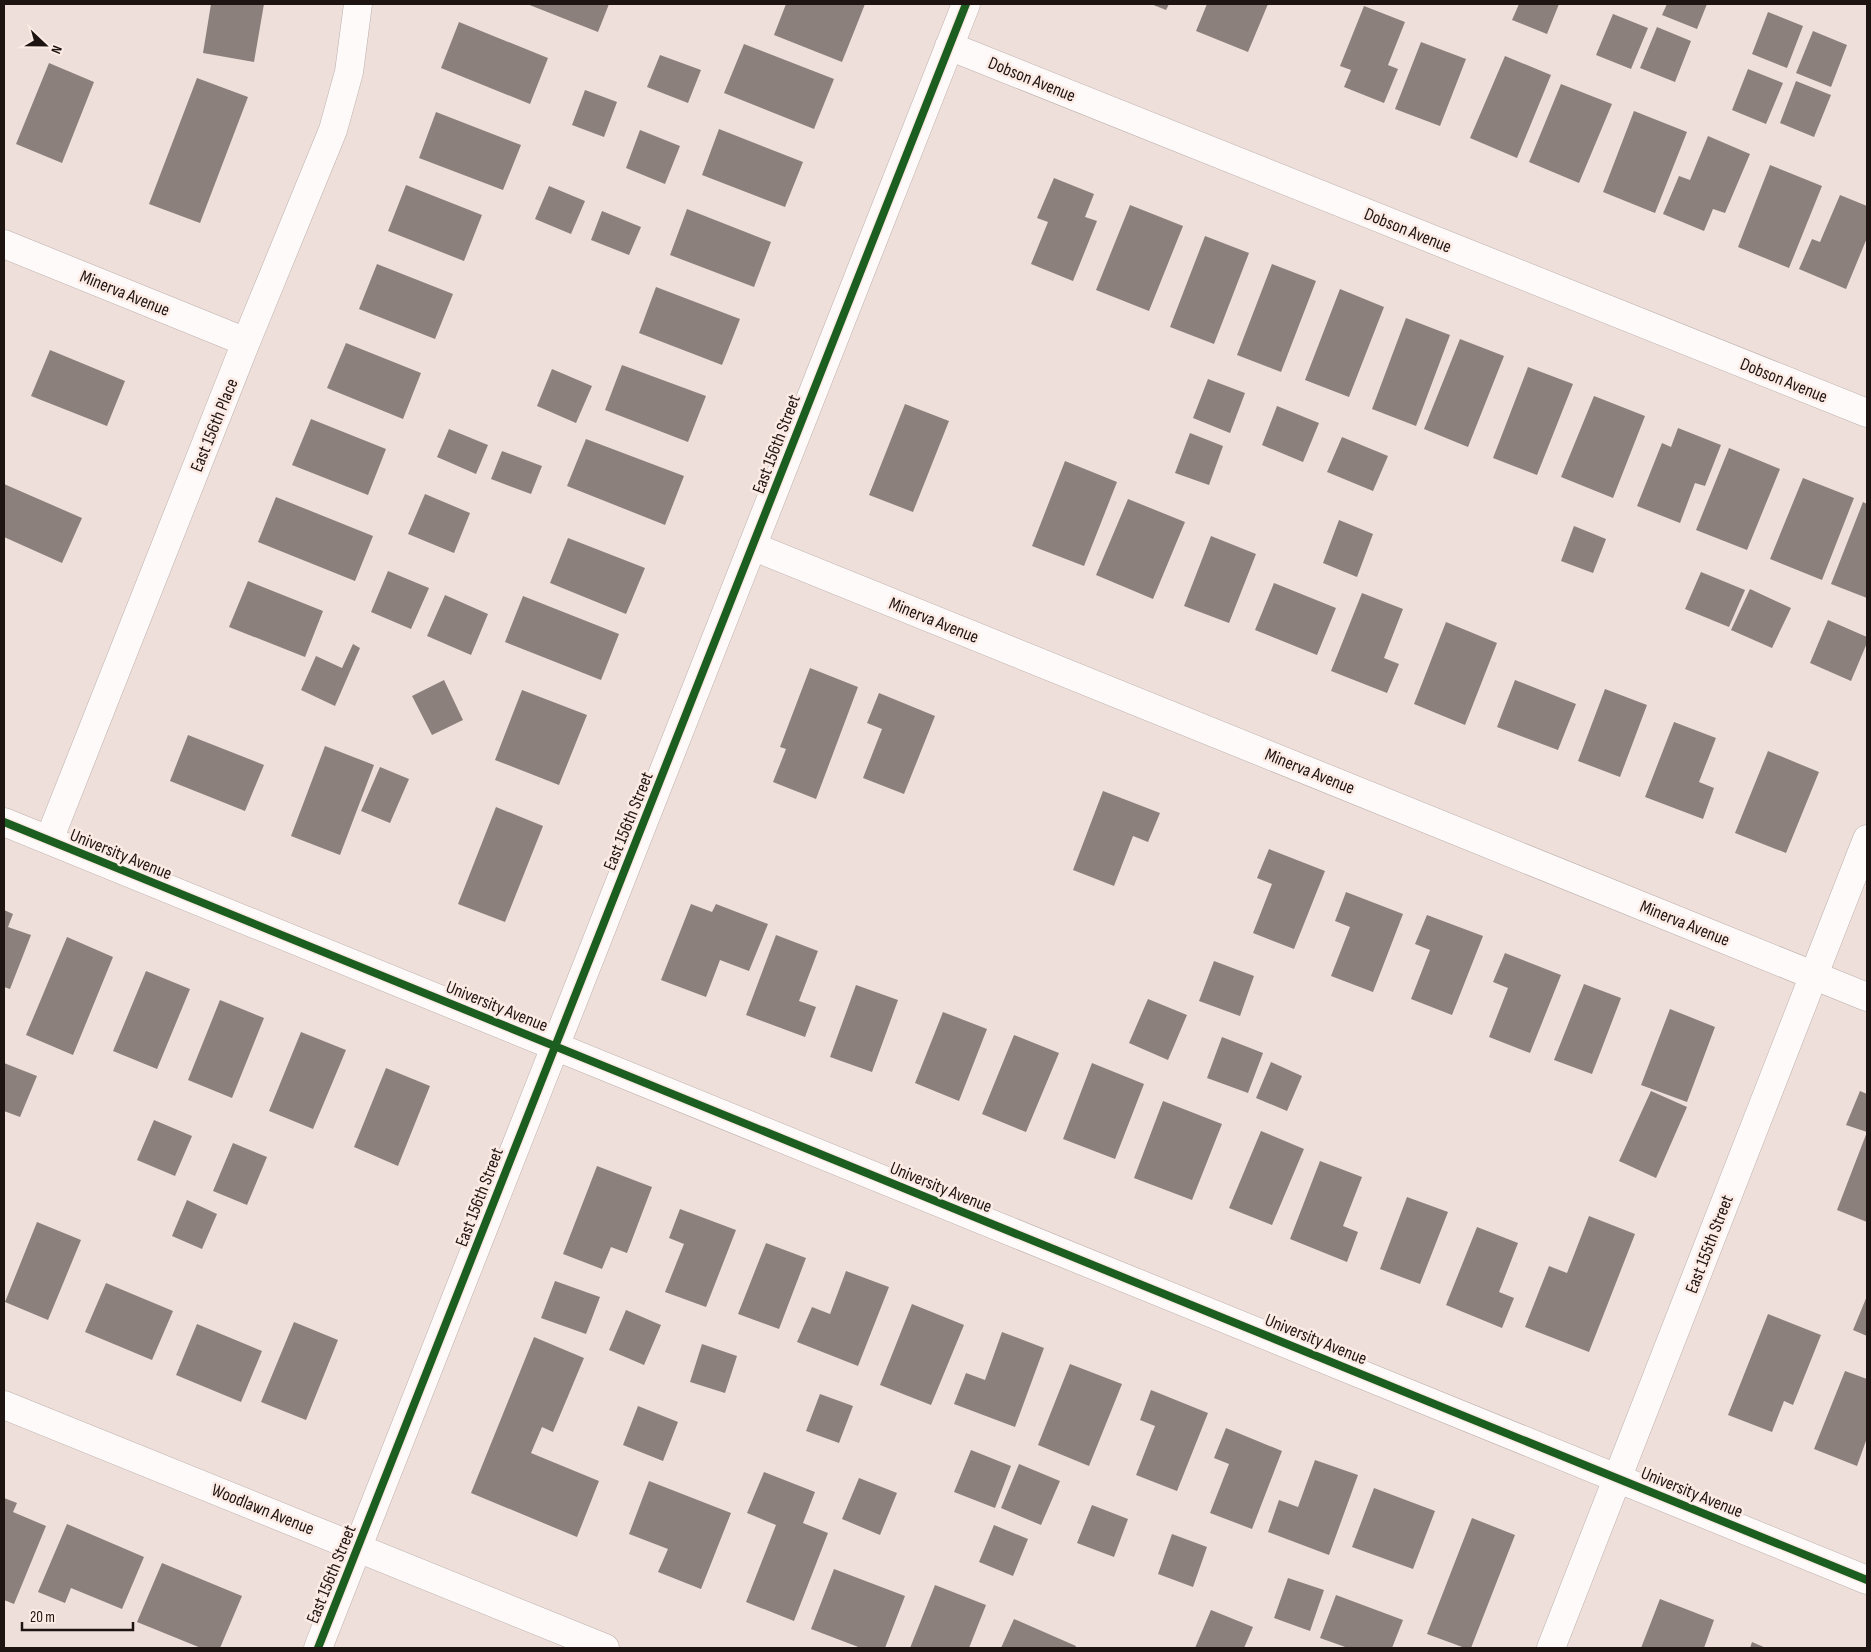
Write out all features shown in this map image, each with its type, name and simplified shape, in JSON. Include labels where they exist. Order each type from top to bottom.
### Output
[{"type":"street","name":"East 156th Place","points":[[49,840],[246,342],[333,130],[349,72],[358,4]]},
{"type":"street","name":"East 156th Street","points":[[318,1648],[966,4]]},
{"type":"street","name":"Dobson Avenue","points":[[949,46],[1867,413]]},
{"type":"street","name":"Minerva Avenue","points":[[4,244],[246,342]]},
{"type":"street","name":"Minerva Avenue","points":[[752,546],[1867,997]]},
{"type":"street","name":"University Avenue","points":[[4,822],[1867,1580]]},
{"type":"street","name":"East 155th Street","points":[[1551,1648],[1867,839]]},
{"type":"street","name":"Woodlawn Avenue","points":[[4,1405],[605,1648]]},
{"type":"building","points":[[211,4],[264,4],[254,62],[203,53]]},
{"type":"building","points":[[527,4],[609,4],[598,32]]},
{"type":"building","points":[[786,4],[865,4],[842,62],[774,35]]},
{"type":"building","points":[[1151,4],[1169,4],[1166,10]]},
{"type":"building","points":[[1207,4],[1268,4],[1248,52],[1196,31]]},
{"type":"building","points":[[1519,4],[1559,4],[1547,34],[1512,20]]},
{"type":"building","points":[[1667,4],[1707,4],[1697,29],[1662,15]]},
{"type":"building","points":[[1364,6],[1405,22],[1388,65],[1398,69],[1384,103],[1344,87],[1351,70],[1340,66]]},
{"type":"building","points":[[1768,12],[1803,26],[1787,68],[1752,54]]},
{"type":"building","points":[[1613,14],[1648,28],[1631,69],[1596,55]]},
{"type":"building","points":[[459,22],[548,58],[530,104],[441,68]]},
{"type":"building","points":[[1657,27],[1691,41],[1675,82],[1640,68]]},
{"type":"building","points":[[1813,31],[1847,45],[1831,87],[1796,73]]},
{"type":"building","points":[[1421,42],[1466,59],[1440,126],[1395,109]]},
{"type":"building","points":[[744,44],[834,79],[814,129],[724,93]]},
{"type":"building","points":[[660,55],[701,70],[688,103],[647,87]]},
{"type":"building","points":[[1505,56],[1551,75],[1517,158],[1470,138]]},
{"type":"building","points":[[49,63],[94,82],[62,163],[16,144]]},
{"type":"building","points":[[1748,69],[1783,83],[1766,124],[1732,110]]},
{"type":"building","points":[[197,78],[248,97],[200,223],[149,204]]},
{"type":"building","points":[[1796,81],[1831,95],[1814,137],[1780,123]]},
{"type":"building","points":[[1561,84],[1612,104],[1579,183],[1529,162]]},
{"type":"building","points":[[585,90],[617,102],[604,137],[572,125]]},
{"type":"building","points":[[1634,111],[1687,132],[1655,213],[1603,192]]},
{"type":"building","points":[[436,112],[521,145],[503,190],[419,158]]},
{"type":"building","points":[[719,129],[803,162],[785,207],[702,175]]},
{"type":"building","points":[[640,130],[680,146],[665,184],[626,168]]},
{"type":"building","points":[[1708,136],[1750,154],[1725,213],[1713,209],[1704,231],[1663,214],[1679,176],[1690,180]]},
{"type":"building","points":[[1770,165],[1822,186],[1789,268],[1738,247]]},
{"type":"building","points":[[1054,178],[1094,194],[1085,217],[1097,221],[1073,281],[1031,264],[1048,222],[1037,218]]},
{"type":"building","points":[[406,185],[482,215],[464,261],[388,231]]},
{"type":"building","points":[[549,186],[585,201],[571,234],[535,219]]},
{"type":"building","points":[[1840,195],[1867,206],[1867,238],[1846,289],[1799,269],[1812,239],[1820,242]]},
{"type":"building","points":[[1130,205],[1183,226],[1149,311],[1096,290]]},
{"type":"building","points":[[687,209],[771,242],[754,287],[670,255]]},
{"type":"building","points":[[602,211],[641,227],[629,255],[591,240]]},
{"type":"building","points":[[1205,236],[1249,253],[1214,344],[1170,327]]},
{"type":"building","points":[[377,264],[453,294],[435,339],[359,309]]},
{"type":"building","points":[[1272,264],[1316,281],[1281,372],[1237,355]]},
{"type":"building","points":[[656,287],[740,319],[722,365],[639,333]]},
{"type":"building","points":[[1340,289],[1384,307],[1349,397],[1305,380]]},
{"type":"building","points":[[1406,318],[1450,335],[1416,426],[1372,409]]},
{"type":"building","points":[[1460,339],[1504,356],[1468,447],[1424,429]]},
{"type":"building","points":[[346,343],[421,373],[403,419],[327,388]]},
{"type":"building","points":[[50,350],[125,381],[107,426],[31,396]]},
{"type":"building","points":[[622,365],[706,396],[688,442],[605,410]]},
{"type":"building","points":[[1528,367],[1573,384],[1537,475],[1493,458]]},
{"type":"building","points":[[552,369],[592,386],[576,423],[537,406]]},
{"type":"building","points":[[1208,379],[1245,393],[1230,433],[1193,418]]},
{"type":"building","points":[[1594,396],[1645,416],[1613,498],[1561,477]]},
{"type":"building","points":[[905,404],[949,421],[913,512],[869,495]]},
{"type":"building","points":[[1277,406],[1319,423],[1303,462],[1262,445]]},
{"type":"building","points":[[311,419],[386,449],[368,495],[292,465]]},
{"type":"building","points":[[1678,428],[1721,445],[1705,486],[1695,483],[1680,523],[1637,506],[1662,443],[1671,447]]},
{"type":"building","points":[[449,429],[488,445],[476,474],[437,457]]},
{"type":"building","points":[[1190,433],[1223,446],[1209,485],[1175,473]]},
{"type":"building","points":[[1342,437],[1388,456],[1373,491],[1327,472]]},
{"type":"building","points":[[586,439],[684,476],[665,525],[567,486]]},
{"type":"building","points":[[1729,448],[1780,469],[1747,550],[1696,530]]},
{"type":"building","points":[[502,451],[542,466],[531,494],[491,479]]},
{"type":"building","points":[[1065,461],[1117,482],[1084,566],[1032,546]]},
{"type":"building","points":[[1803,478],[1854,498],[1822,580],[1770,559]]},
{"type":"building","points":[[4,484],[82,518],[62,563],[4,537]]},
{"type":"building","points":[[425,494],[470,513],[454,553],[408,534]]},
{"type":"building","points":[[276,497],[373,536],[355,581],[258,542]]},
{"type":"building","points":[[1128,499],[1185,522],[1153,599],[1096,575]]},
{"type":"building","points":[[1863,502],[1867,504],[1867,598],[1831,584]]},
{"type":"building","points":[[1339,520],[1373,534],[1357,577],[1323,563]]},
{"type":"building","points":[[1574,526],[1606,539],[1593,573],[1561,561]]},
{"type":"building","points":[[1211,536],[1256,554],[1229,623],[1184,606]]},
{"type":"building","points":[[568,538],[645,568],[626,614],[550,583]]},
{"type":"building","points":[[388,571],[429,588],[411,629],[371,612]]},
{"type":"building","points":[[1701,572],[1745,590],[1729,627],[1685,609]]},
{"type":"building","points":[[248,581],[323,611],[305,657],[229,627]]},
{"type":"building","points":[[1274,583],[1336,608],[1317,655],[1255,630]]},
{"type":"building","points":[[1750,589],[1791,608],[1772,648],[1731,630]]},
{"type":"building","points":[[1362,593],[1403,609],[1384,658],[1399,664],[1387,693],[1331,671]]},
{"type":"building","points":[[445,595],[488,614],[471,655],[427,636]]},
{"type":"building","points":[[523,596],[619,634],[601,680],[505,642]]},
{"type":"building","points":[[1828,620],[1867,637],[1867,643],[1851,681],[1810,663]]},
{"type":"building","points":[[1446,622],[1497,643],[1465,725],[1414,704]]},
{"type":"building","points":[[353,644],[360,648],[335,706],[301,690],[316,656],[342,668]]},
{"type":"building","points":[[810,668],[858,687],[816,799],[773,782],[786,749],[780,747]]},
{"type":"building","points":[[444,680],[463,720],[432,735],[412,696]]},
{"type":"building","points":[[1515,680],[1576,704],[1558,750],[1497,727]]},
{"type":"building","points":[[1605,689],[1647,705],[1620,777],[1578,761]]},
{"type":"building","points":[[522,690],[587,715],[559,785],[495,760]]},
{"type":"building","points":[[879,693],[935,716],[904,794],[863,778],[882,729],[867,723]]},
{"type":"building","points":[[1674,722],[1716,738],[1699,782],[1714,788],[1703,819],[1645,797]]},
{"type":"building","points":[[188,735],[264,765],[245,811],[170,781]]},
{"type":"building","points":[[325,746],[374,765],[340,855],[291,836]]},
{"type":"building","points":[[1768,751],[1819,772],[1786,853],[1735,833]]},
{"type":"building","points":[[380,767],[409,779],[390,823],[361,811]]},
{"type":"building","points":[[1103,791],[1160,813],[1148,842],[1133,836],[1114,886],[1073,870]]},
{"type":"building","points":[[496,807],[543,826],[505,922],[458,904]]},
{"type":"building","points":[[1269,849],[1325,871],[1294,949],[1253,933],[1272,884],[1257,878]]},
{"type":"building","points":[[1346,892],[1403,914],[1373,992],[1331,976],[1350,927],[1335,921]]},
{"type":"building","points":[[691,904],[712,912],[716,904],[768,924],[749,971],[720,960],[706,997],[661,980]]},
{"type":"building","points":[[4,910],[13,914],[8,927],[31,935],[10,989],[4,987]]},
{"type":"building","points":[[1427,915],[1483,936],[1452,1015],[1411,999],[1430,950],[1415,944]]},
{"type":"building","points":[[776,935],[818,951],[799,1001],[816,1007],[805,1037],[746,1015]]},
{"type":"building","points":[[67,937],[113,957],[73,1055],[26,1035]]},
{"type":"building","points":[[1505,953],[1561,975],[1530,1053],[1489,1037],[1508,988],[1493,982]]},
{"type":"building","points":[[1214,961],[1254,976],[1240,1016],[1199,1001]]},
{"type":"building","points":[[146,971],[190,989],[157,1069],[113,1051]]},
{"type":"building","points":[[1584,984],[1621,998],[1592,1074],[1554,1060]]},
{"type":"building","points":[[856,985],[898,1000],[872,1072],[830,1057]]},
{"type":"building","points":[[1148,999],[1187,1015],[1168,1060],[1129,1043]]},
{"type":"building","points":[[220,1000],[264,1018],[232,1098],[188,1080]]},
{"type":"building","points":[[1670,1009],[1715,1027],[1687,1102],[1641,1085]]},
{"type":"building","points":[[943,1012],[987,1029],[959,1101],[915,1083]]},
{"type":"building","points":[[301,1032],[346,1050],[313,1129],[269,1111]]},
{"type":"building","points":[[1014,1035],[1059,1053],[1026,1132],[982,1114]]},
{"type":"building","points":[[1222,1037],[1263,1053],[1248,1093],[1207,1078]]},
{"type":"building","points":[[1271,1062],[1302,1076],[1287,1111],[1256,1098]]},
{"type":"building","points":[[4,1063],[37,1076],[20,1117],[4,1111]]},
{"type":"building","points":[[1092,1063],[1144,1084],[1115,1159],[1063,1139]]},
{"type":"building","points":[[386,1068],[430,1086],[398,1166],[354,1147]]},
{"type":"building","points":[[1651,1091],[1687,1107],[1656,1178],[1619,1161]]},
{"type":"building","points":[[1860,1091],[1867,1094],[1867,1132],[1846,1125]]},
{"type":"building","points":[[1163,1101],[1222,1124],[1192,1200],[1134,1178]]},
{"type":"building","points":[[154,1120],[192,1136],[175,1176],[137,1160]]},
{"type":"building","points":[[1261,1131],[1304,1149],[1272,1225],[1229,1208]]},
{"type":"building","points":[[1867,1132],[1867,1222],[1837,1210]]},
{"type":"building","points":[[233,1143],[267,1157],[247,1205],[213,1191]]},
{"type":"building","points":[[1320,1161],[1362,1177],[1343,1226],[1358,1232],[1347,1262],[1290,1239]]},
{"type":"building","points":[[597,1166],[652,1187],[627,1253],[611,1247],[602,1269],[563,1254]]},
{"type":"building","points":[[1407,1197],[1448,1212],[1420,1284],[1380,1269]]},
{"type":"building","points":[[187,1200],[217,1214],[202,1249],[172,1236]]},
{"type":"building","points":[[680,1209],[736,1230],[706,1307],[665,1292],[684,1244],[669,1238]]},
{"type":"building","points":[[1589,1216],[1635,1234],[1589,1352],[1525,1327],[1549,1266],[1567,1273]]},
{"type":"building","points":[[37,1222],[81,1240],[48,1320],[5,1302]]},
{"type":"building","points":[[1477,1227],[1518,1243],[1499,1292],[1514,1298],[1502,1328],[1446,1305]]},
{"type":"building","points":[[766,1243],[806,1258],[779,1329],[738,1314]]},
{"type":"building","points":[[846,1271],[889,1287],[858,1366],[797,1342],[812,1307],[830,1314]]},
{"type":"building","points":[[555,1281],[600,1297],[586,1334],[541,1318]]},
{"type":"building","points":[[106,1283],[173,1311],[152,1360],[85,1332]]},
{"type":"building","points":[[1867,1296],[1867,1336],[1853,1330]]},
{"type":"building","points":[[912,1304],[964,1325],[931,1405],[880,1385]]},
{"type":"building","points":[[626,1310],[661,1325],[644,1365],[609,1350]]},
{"type":"building","points":[[1768,1314],[1821,1335],[1793,1405],[1784,1401],[1772,1432],[1728,1415]]},
{"type":"building","points":[[294,1322],[338,1340],[306,1420],[261,1402]]},
{"type":"building","points":[[197,1324],[262,1351],[241,1402],[176,1375]]},
{"type":"building","points":[[1002,1332],[1044,1348],[1015,1427],[954,1404],[966,1373],[985,1380]]},
{"type":"building","points":[[534,1337],[584,1358],[553,1432],[542,1427],[531,1453],[599,1481],[577,1537],[471,1493]]},
{"type":"building","points":[[702,1344],[737,1356],[725,1393],[690,1382]]},
{"type":"building","points":[[1070,1364],[1122,1384],[1089,1466],[1038,1445]]},
{"type":"building","points":[[1845,1371],[1867,1379],[1867,1438],[1857,1466],[1814,1449]]},
{"type":"building","points":[[1151,1390],[1208,1413],[1177,1491],[1136,1475],[1155,1426],[1140,1420]]},
{"type":"building","points":[[820,1394],[853,1406],[839,1443],[806,1431]]},
{"type":"building","points":[[638,1406],[678,1422],[663,1461],[623,1445]]},
{"type":"building","points":[[1226,1428],[1282,1451],[1252,1529],[1210,1513],[1229,1464],[1214,1458]]},
{"type":"building","points":[[971,1450],[1011,1466],[995,1508],[954,1492]]},
{"type":"building","points":[[1315,1460],[1358,1475],[1329,1555],[1268,1532],[1279,1500],[1298,1507]]},
{"type":"building","points":[[1019,1464],[1060,1481],[1041,1525],[1001,1508]]},
{"type":"building","points":[[764,1472],[815,1492],[803,1523],[828,1533],[794,1621],[746,1602],[776,1525],[747,1513]]},
{"type":"building","points":[[859,1478],[897,1493],[880,1535],[842,1519]]},
{"type":"building","points":[[649,1481],[731,1513],[701,1589],[658,1572],[668,1549],[629,1534]]},
{"type":"building","points":[[1374,1488],[1435,1511],[1413,1569],[1352,1547]]},
{"type":"building","points":[[4,1498],[17,1503],[13,1512],[46,1526],[14,1604],[4,1600]]},
{"type":"building","points":[[1092,1505],[1128,1519],[1114,1557],[1077,1543]]},
{"type":"building","points":[[1472,1518],[1515,1535],[1471,1648],[1465,1648],[1427,1634]]},
{"type":"building","points":[[67,1524],[144,1557],[122,1609],[71,1588],[65,1603],[38,1592]]},
{"type":"building","points":[[994,1525],[1028,1539],[1013,1576],[979,1562]]},
{"type":"building","points":[[1172,1534],[1207,1547],[1193,1587],[1158,1574]]},
{"type":"building","points":[[162,1563],[242,1596],[220,1648],[201,1648],[137,1622]]},
{"type":"building","points":[[834,1569],[905,1596],[885,1648],[861,1648],[811,1629]]},
{"type":"building","points":[[1288,1578],[1324,1590],[1310,1631],[1274,1618]]},
{"type":"building","points":[[935,1585],[986,1605],[969,1648],[910,1648]]},
{"type":"building","points":[[1336,1595],[1403,1620],[1392,1648],[1348,1648],[1320,1638]]},
{"type":"building","points":[[1660,1599],[1714,1620],[1704,1648],[1641,1648]]},
{"type":"building","points":[[1211,1610],[1253,1627],[1244,1648],[1195,1648]]},
{"type":"building","points":[[1014,1619],[1076,1646],[1075,1648],[1001,1648]]},
{"type":"building","points":[[1752,1642],[1766,1648],[1750,1648]]},
{"type":"cycle path","points":[[318,1648],[966,4]]},
{"type":"cycle path","points":[[4,822],[1867,1580]]}]
